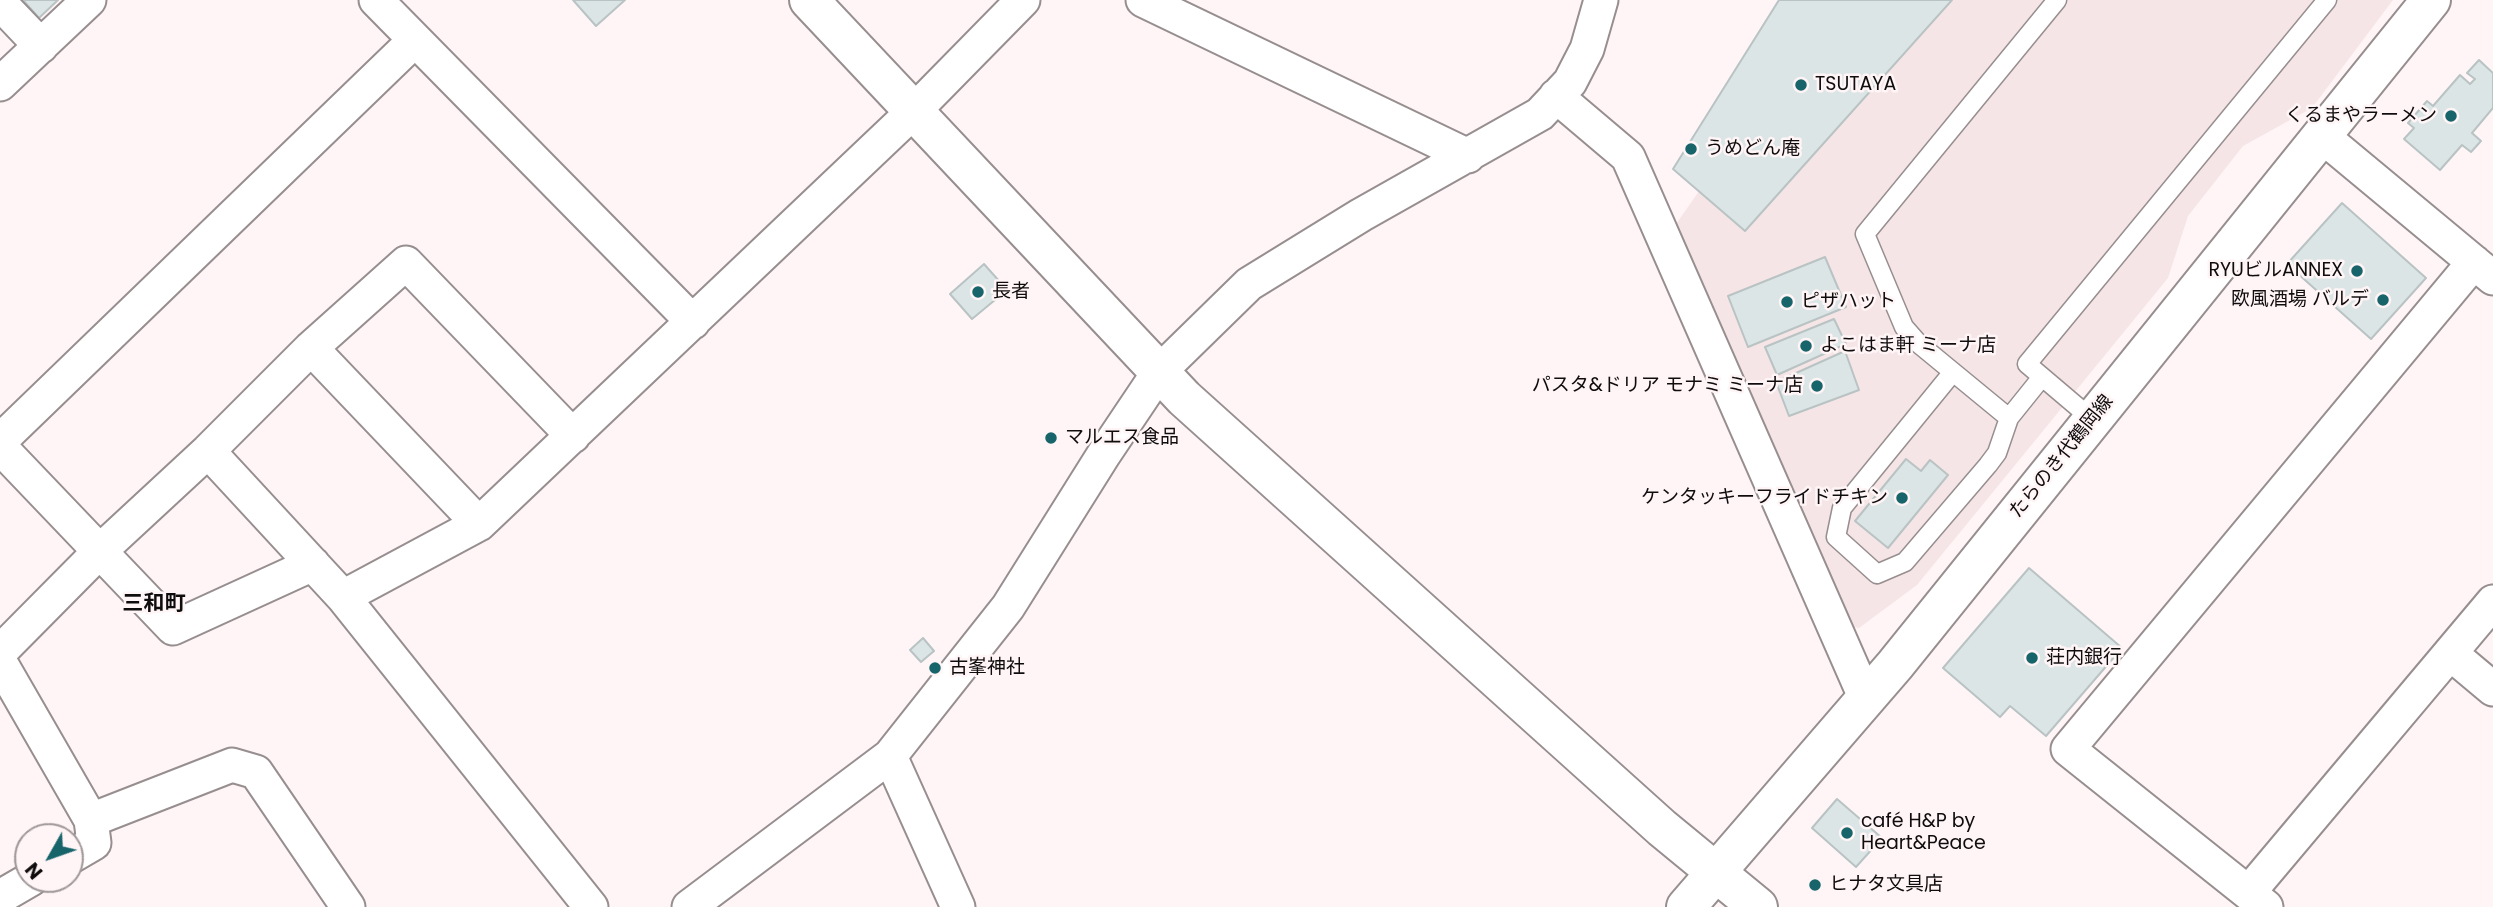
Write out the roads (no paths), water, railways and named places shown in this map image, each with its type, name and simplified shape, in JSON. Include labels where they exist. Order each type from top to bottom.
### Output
[{"type":"street","points":[[0,84],[89,0]]},
{"type":"street","points":[[376,0],[693,322]]},
{"type":"street","points":[[809,0],[1184,398],[1610,781],[1758,907]]},
{"type":"street","points":[[343,597],[479,524],[915,110],[1023,0]]},
{"type":"street","points":[[1143,0],[1468,156]]},
{"type":"street","points":[[689,907],[890,756],[1008,607],[1159,372],[1249,284],[1361,215],[1540,114],[1570,82],[1587,49],[1601,0]]},
{"type":"street","name":"たらのき代鶴岡線","points":[[1686,907],[1866,699],[2431,0]]},
{"type":"street","points":[[0,3],[41,46]]},
{"type":"street","points":[[0,441],[415,40]]},
{"type":"street","points":[[1556,96],[1628,157],[1866,699]]},
{"type":"street","points":[[2322,136],[2484,270],[2068,749],[2258,900],[2450,653],[2493,602]]},
{"type":"street","points":[[0,652],[100,551],[208,451],[311,348],[405,263],[573,436]]},
{"type":"street","points":[[311,348],[479,524]]},
{"type":"street","points":[[0,447],[173,628],[313,564]]},
{"type":"street","points":[[208,451],[343,597],[591,907]]},
{"type":"street","points":[[2450,653],[2493,690]]},
{"type":"street","points":[[0,662],[91,820],[94,843],[84,849]]},
{"type":"street","points":[[890,756],[958,907]]},
{"type":"street","points":[[91,820],[232,765],[256,772],[348,907]]},
{"type":"lane","points":[[2009,418],[1919,344],[1904,327],[1865,234],[2057,0]]},
{"type":"lane","points":[[2093,419],[2026,364],[2327,0]]},
{"type":"lane","points":[[1953,372],[1842,508],[1836,537],[1877,574],[1905,562],[1988,465],[1997,453],[2009,418],[2042,377]]},
{"type":"place","name":"TSUTAYA","points":[[1801,85]]},
{"type":"place","name":"くるまやラーメン","points":[[2451,116]]},
{"type":"place","name":"うめどん庵","points":[[1691,149]]},
{"type":"place","name":"RYUビルANNEX","points":[[2357,271]]},
{"type":"place","name":"長者","points":[[978,292]]},
{"type":"place","name":"欧風酒場 バルデ","points":[[2383,300]]},
{"type":"place","name":"ピザハット","points":[[1787,302]]},
{"type":"place","name":"よこはま軒 ミーナ店","points":[[1806,346]]},
{"type":"place","name":"パスタ&ドリア モナミ ミーナ店","points":[[1817,386]]},
{"type":"place","name":"マルエス食品","points":[[1051,438]]},
{"type":"place","name":"ケンタッキーフライドチキン","points":[[1902,498]]},
{"type":"place","name":"荘内銀行","points":[[2032,658]]},
{"type":"place","name":"古峯神社","points":[[935,668]]},
{"type":"place","name":"café H&P by Heart&Peace","points":[[1847,833]]},
{"type":"place","name":"ヒナタ文具店","points":[[1815,885]]},
{"type":"district","name":"三和町","points":[[154,605]]}]
